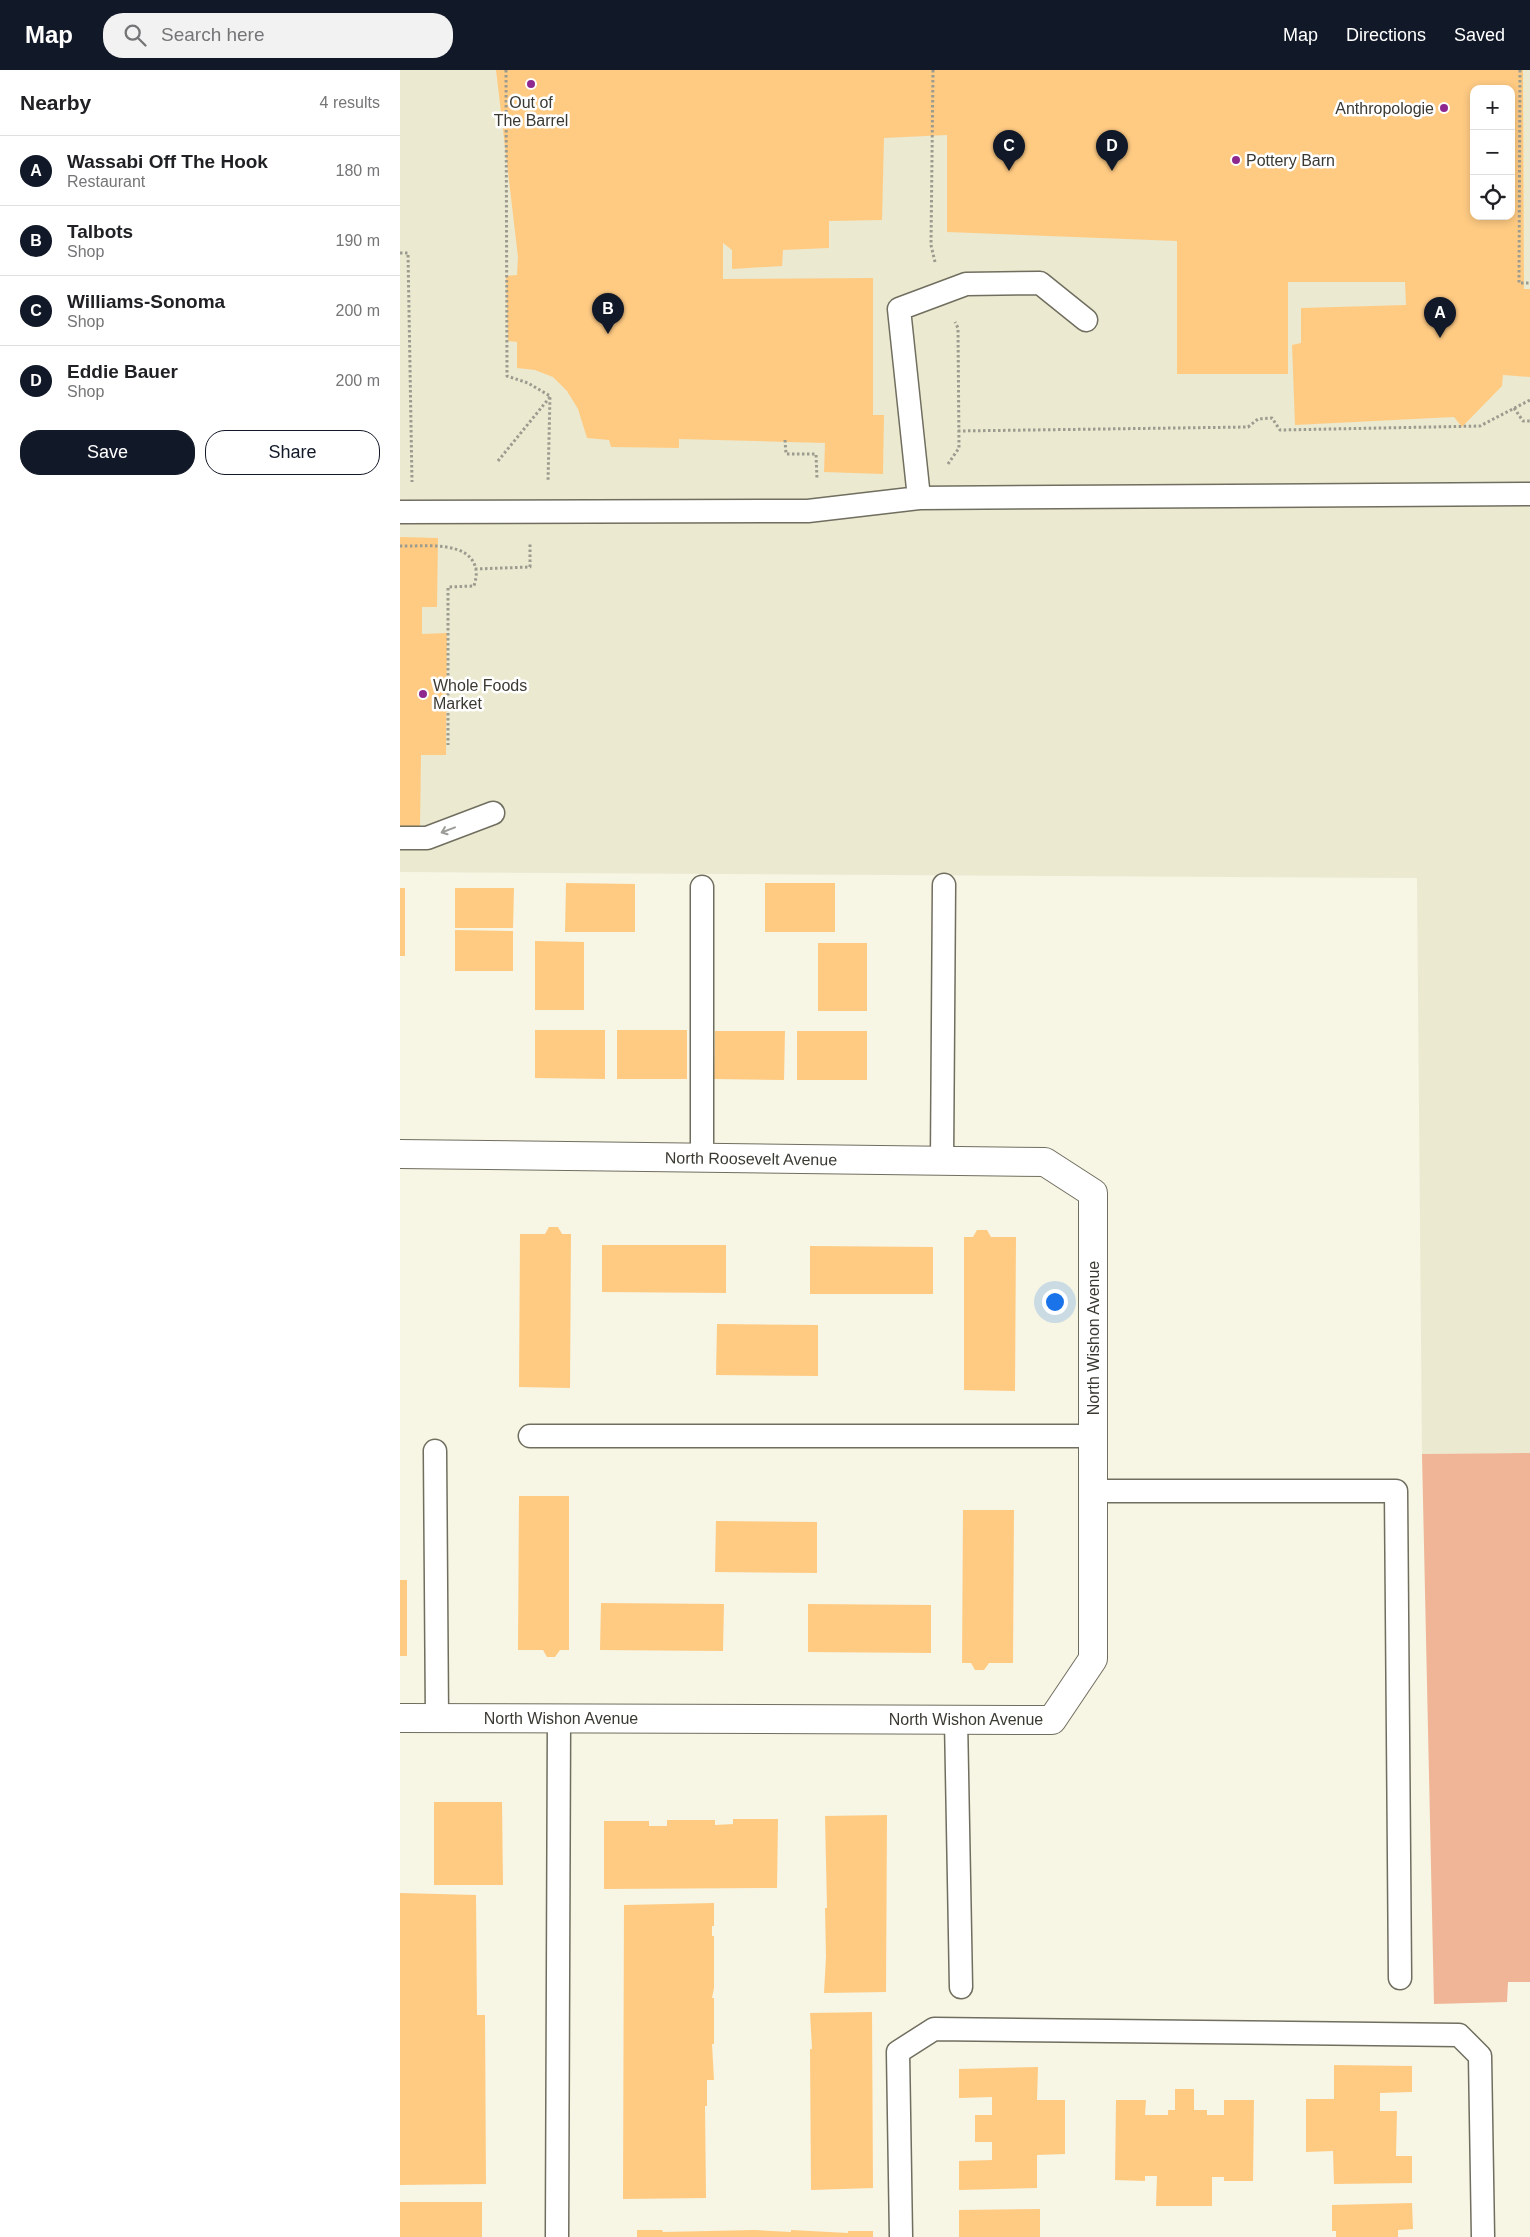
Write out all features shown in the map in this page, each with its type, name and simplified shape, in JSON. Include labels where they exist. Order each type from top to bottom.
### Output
[{"type":"street","name":"North Roosevelt Avenue","points":[[400,1154],[1045,1162],[1093,1192]]},
{"type":"street","name":"North Wishon Avenue","points":[[400,1718],[1052,1720],[1093,1659],[1093,1192]]},
{"type":"lane","points":[[919,498],[899,309],[966,284],[1040,283],[1086,320]]},
{"type":"lane","points":[[406,512],[808,511],[919,498],[1530,494]]},
{"type":"lane","points":[[400,838],[427,838],[493,813]]},
{"type":"lane","points":[[942,1161],[944,885]]},
{"type":"lane","points":[[702,887],[702,1158]]},
{"type":"lane","points":[[530,1436],[1093,1436]]},
{"type":"lane","points":[[435,1452],[437,1718]]},
{"type":"lane","points":[[1093,1491],[1396,1491],[1400,1978]]},
{"type":"lane","points":[[557,2237],[559,1719]]},
{"type":"lane","points":[[956,1719],[961,1987]]},
{"type":"lane","points":[[901,2237],[898,2052],[934,2029],[1459,2035],[1480,2056],[1483,2237]]},
{"type":"path","points":[[506,70],[507,376],[528,383],[550,396]]},
{"type":"path","points":[[1520,70],[1519,284],[1530,283]]},
{"type":"path","points":[[400,253],[408,253],[406,512],[412,546]]},
{"type":"path","points":[[498,461],[550,396]]},
{"type":"path","points":[[475,569],[530,567],[530,536],[534,531],[547,529],[550,396]]},
{"type":"path","points":[[958,431],[1248,427],[1258,419],[1272,418],[1280,430],[1480,426],[1530,400]]},
{"type":"path","points":[[1514,408],[1524,421],[1530,421]]},
{"type":"path","points":[[400,546],[454,547],[470,557],[475,569],[474,586],[448,587],[448,745]]},
{"type":"shaded area","points":[[400,70],[1530,70],[1530,1453],[1422,1454],[1417,878],[400,872]]},
{"type":"shaded area","points":[[1530,1453],[1530,1982],[1508,1982],[1507,2002],[1434,2004],[1422,1454]]},
{"type":"building","points":[[496,70],[1523,70],[1524,289],[1530,289],[1530,377],[1503,375],[1502,386],[1462,427],[1454,417],[1295,425],[1292,345],[1301,343],[1301,308],[1406,305],[1405,282],[1288,282],[1288,374],[1177,374],[1177,241],[947,232],[947,135],[884,138],[882,220],[829,221],[829,248],[783,250],[782,266],[732,269],[732,250],[723,243],[723,279],[873,278],[873,415],[884,415],[883,474],[824,472],[825,443],[679,439],[679,448],[611,447],[609,440],[587,438],[578,409],[567,391],[553,377],[535,370],[517,368],[517,342],[508,341],[506,276],[517,275],[518,257]]},
{"type":"building","name":"Whole Foods Market","points":[[400,537],[438,538],[437,607],[422,607],[422,634],[447,633],[446,755],[421,755],[420,828],[400,828]]},
{"type":"building","points":[[566,883],[635,884],[635,932],[565,932]]},
{"type":"building","points":[[765,883],[835,883],[835,932],[765,932]]},
{"type":"building","points":[[400,888],[405,888],[405,956],[400,956]]},
{"type":"building","points":[[455,888],[514,888],[513,928],[455,928]]},
{"type":"building","points":[[455,930],[513,931],[513,971],[455,971]]},
{"type":"building","points":[[535,941],[584,942],[584,1010],[535,1010]]},
{"type":"building","points":[[818,943],[867,943],[867,1011],[818,1011]]},
{"type":"building","points":[[535,1030],[605,1030],[605,1079],[535,1078]]},
{"type":"building","points":[[617,1030],[687,1030],[687,1079],[617,1079]]},
{"type":"building","points":[[715,1031],[785,1031],[784,1080],[714,1079]]},
{"type":"building","points":[[797,1031],[867,1031],[867,1080],[797,1080]]},
{"type":"building","points":[[549,1227],[558,1227],[562,1234],[571,1234],[570,1388],[519,1387],[520,1234],[545,1234]]},
{"type":"building","points":[[977,1230],[987,1230],[991,1237],[1016,1237],[1015,1391],[964,1390],[964,1237],[973,1237]]},
{"type":"building","points":[[602,1245],[726,1245],[726,1293],[602,1292]]},
{"type":"building","points":[[810,1246],[933,1247],[933,1294],[810,1294]]},
{"type":"building","points":[[717,1324],[818,1325],[818,1376],[716,1375]]},
{"type":"building","points":[[519,1496],[569,1496],[569,1650],[560,1650],[555,1657],[547,1657],[543,1650],[518,1650]]},
{"type":"building","points":[[963,1510],[1014,1510],[1013,1663],[989,1663],[984,1670],[975,1670],[971,1663],[962,1663]]},
{"type":"building","points":[[716,1521],[817,1522],[817,1573],[715,1572]]},
{"type":"building","points":[[400,1580],[407,1580],[407,1656],[400,1656]]},
{"type":"building","points":[[601,1603],[724,1604],[723,1651],[600,1650]]},
{"type":"building","points":[[808,1604],[931,1605],[931,1653],[808,1652]]},
{"type":"building","points":[[434,1802],[502,1802],[503,1885],[434,1885]]},
{"type":"building","points":[[887,1815],[886,1992],[824,1993],[826,1957],[825,1908],[827,1908],[825,1816]]},
{"type":"building","points":[[733,1819],[778,1819],[777,1888],[604,1889],[604,1821],[649,1821],[649,1826],[667,1826],[667,1820],[715,1820],[715,1825],[733,1824]]},
{"type":"building","points":[[400,1893],[476,1895],[477,2015],[485,2015],[486,2184],[400,2185]]},
{"type":"building","points":[[714,1903],[712,1936],[714,1936],[714,1988],[712,1998],[714,1998],[714,2044],[712,2044],[714,2080],[707,2080],[707,2106],[705,2106],[706,2198],[623,2199],[624,1905]]},
{"type":"building","points":[[872,2012],[873,2188],[811,2190],[810,2049],[812,2049],[810,2013]]},
{"type":"building","points":[[1334,2065],[1412,2066],[1412,2092],[1380,2093],[1380,2111],[1397,2111],[1396,2156],[1412,2156],[1412,2183],[1334,2184],[1333,2151],[1306,2152],[1306,2099],[1334,2099]]},
{"type":"building","points":[[1038,2067],[1037,2100],[1065,2100],[1065,2154],[1037,2155],[1037,2188],[959,2190],[959,2161],[992,2160],[992,2142],[975,2142],[975,2115],[992,2115],[992,2097],[959,2098],[959,2069]]},
{"type":"building","points":[[1175,2089],[1194,2089],[1194,2110],[1207,2110],[1207,2115],[1224,2115],[1224,2100],[1254,2100],[1253,2181],[1224,2181],[1224,2177],[1212,2177],[1212,2206],[1156,2206],[1157,2176],[1145,2176],[1145,2181],[1115,2180],[1116,2100],[1146,2100],[1145,2115],[1168,2115],[1168,2110],[1175,2110]]},
{"type":"building","points":[[400,2202],[482,2202],[482,2237],[400,2237]]},
{"type":"building","points":[[1412,2203],[1413,2229],[1398,2230],[1398,2237],[1336,2237],[1336,2231],[1332,2231],[1332,2205]]},
{"type":"building","points":[[1040,2209],[1040,2237],[959,2237],[959,2210]]},
{"type":"building","points":[[637,2230],[662,2230],[663,2232],[755,2230],[791,2232],[791,2230],[848,2233],[848,2231],[873,2231],[873,2237],[637,2237]]},
{"type":"place","name":"Out of The Barrel","points":[[531,84]]},
{"type":"place","name":"Anthropologie","points":[[1444,108]]},
{"type":"place","name":"Pottery Barn","points":[[1236,160]]},
{"type":"place","name":"Williams-Sonoma","points":[[1009,171]]},
{"type":"place","name":"Eddie Bauer","points":[[1112,171]]},
{"type":"place","name":"Talbots","points":[[608,334]]},
{"type":"place","name":"Wassabi Off The Hook","points":[[1440,338]]},
{"type":"place","name":"Whole Foods Market","points":[[423,694]]}]
